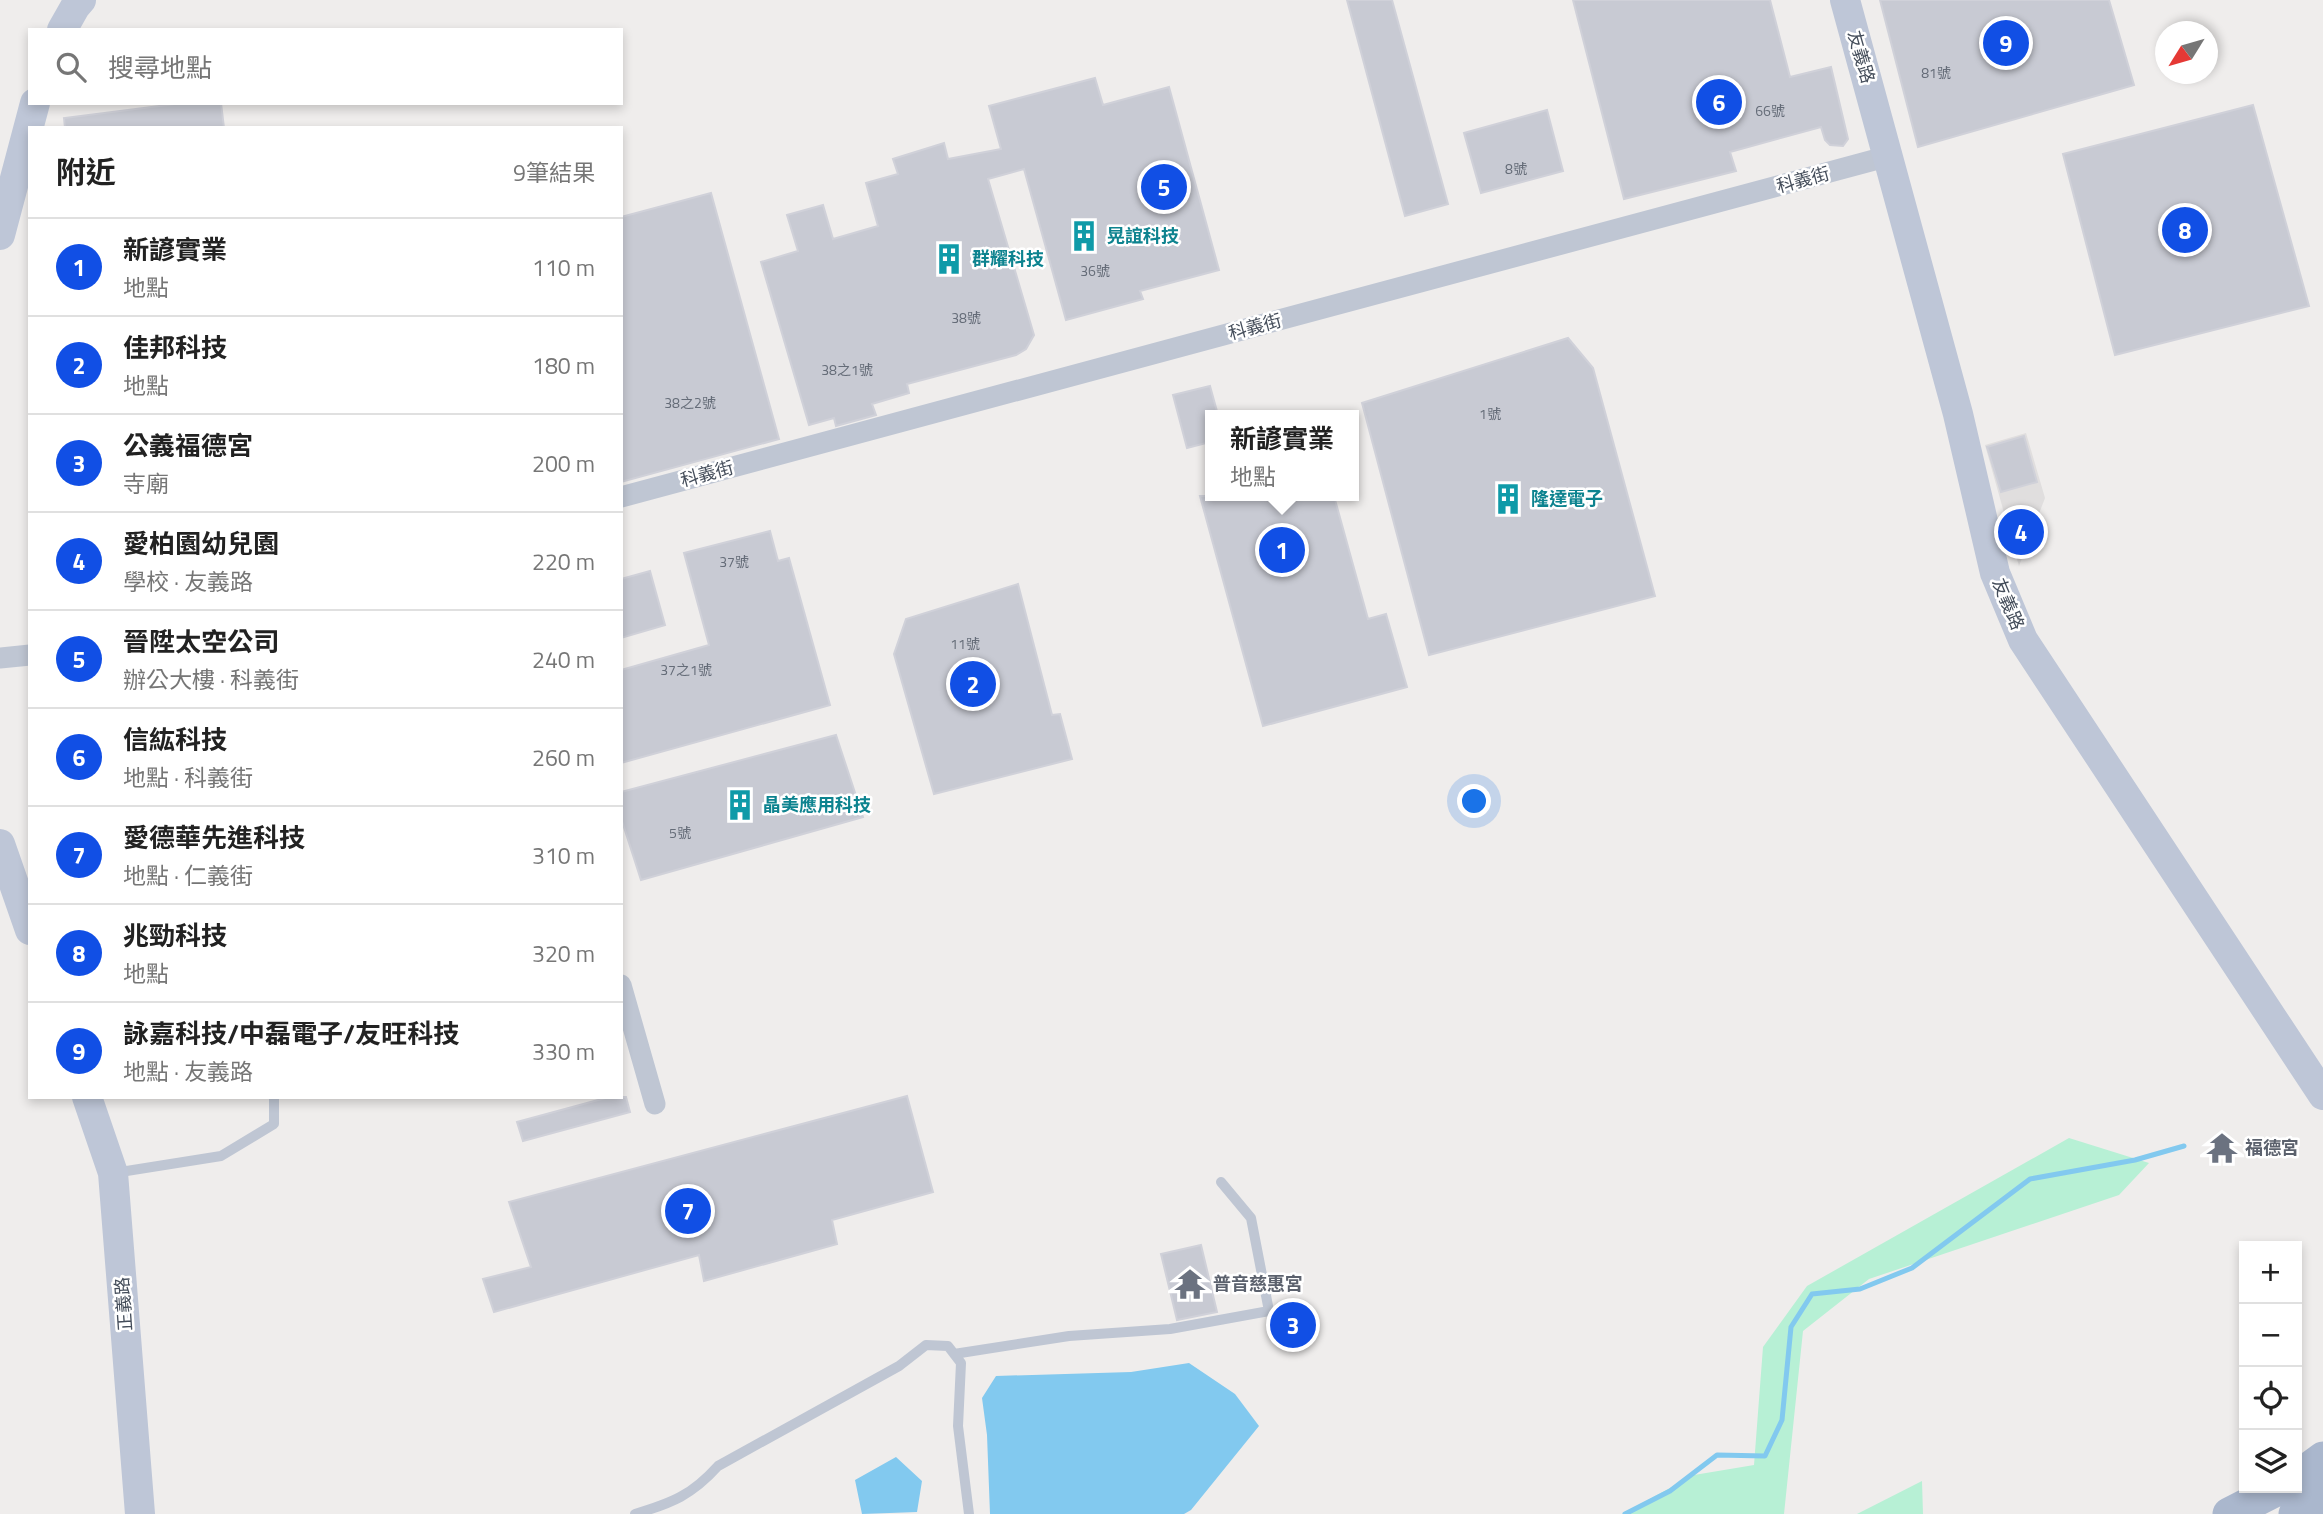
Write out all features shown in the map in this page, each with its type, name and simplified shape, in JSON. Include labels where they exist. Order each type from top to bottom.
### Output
[{"type":"main road","points":[[2302,1473],[2323,1458]]},
{"type":"main road","points":[[2229,1514],[2276,1501],[2323,1494]]},
{"type":"street","points":[[63,28],[81,0]]},
{"type":"street","name":"友義路","points":[[1845,0],[1958,414],[1995,573],[2023,640],[2323,1095]]},
{"type":"street","points":[[29,126],[34,105]]},
{"type":"street","points":[[0,235],[28,129]]},
{"type":"street","name":"科義街","points":[[623,496],[1889,156]]},
{"type":"street","points":[[0,657],[28,655]]},
{"type":"street","points":[[0,844],[28,924]]},
{"type":"street","points":[[623,992],[655,1104]]},
{"type":"street","name":"正義路","points":[[89,1099],[113,1173],[140,1514]]},
{"type":"lane","points":[[113,1173],[221,1156],[274,1124],[274,1099]]},
{"type":"lane","points":[[954,1354],[1069,1336],[1170,1329],[1269,1311],[1251,1218],[1221,1182]]},
{"type":"lane","points":[[635,1514],[676,1502],[701,1485],[718,1466],[898,1366],[926,1345],[948,1346],[961,1363],[958,1426],[969,1514]]},
{"type":"shaded area","points":[[2026,433],[2045,498],[2019,566],[1985,445]]},
{"type":"green space","points":[[2069,1138],[2149,1163],[2119,1195],[1869,1279],[1803,1331],[1784,1514],[1622,1514],[1694,1475],[1754,1465],[1763,1347],[1807,1286]]},
{"type":"green space","points":[[1922,1481],[1923,1514],[1857,1514]]},
{"type":"water","points":[[1189,1363],[1235,1394],[1259,1426],[1191,1510],[1184,1514],[990,1514],[987,1435],[982,1398],[996,1376],[1131,1372]]},
{"type":"water","points":[[896,1457],[922,1481],[917,1512],[862,1514],[855,1480]]},
{"type":"building","points":[[1347,0],[1392,0],[1448,204],[1405,216]]},
{"type":"building","points":[[1573,0],[1770,0],[1790,77],[1831,67],[1848,139],[1843,146],[1830,145],[1825,140],[1821,127],[1730,152],[1736,171],[1624,199]]},
{"type":"building","points":[[1880,0],[2109,0],[2134,85],[1918,147]]},
{"type":"building","points":[[1095,78],[1103,105],[1169,87],[1219,270],[1140,291],[1143,299],[1066,320],[1024,169],[988,179],[1034,335],[1026,349],[1016,355],[907,384],[909,393],[872,404],[876,415],[836,426],[834,418],[809,425],[761,262],[798,251],[787,215],[823,205],[833,239],[878,226],[866,183],[898,174],[893,159],[944,143],[948,159],[1001,149],[989,106]]},
{"type":"building","points":[[167,105],[221,105],[224,126],[65,126],[64,118]]},
{"type":"building","points":[[2253,105],[2309,306],[2115,355],[2063,154]]},
{"type":"building","points":[[1547,110],[1563,171],[1481,193],[1464,133]]},
{"type":"building","points":[[711,193],[779,439],[623,481],[623,216]]},
{"type":"building","name":"隆達電子","points":[[1568,338],[1593,368],[1655,596],[1429,655],[1362,403]]},
{"type":"building","points":[[1210,386],[1217,410],[1205,410],[1205,443],[1187,448],[1173,395]]},
{"type":"building","points":[[2024,436],[2037,482],[2001,492],[1987,447]]},
{"type":"building","points":[[1200,496],[1205,496],[1205,501],[1335,501],[1368,619],[1386,614],[1407,687],[1263,726]]},
{"type":"building","points":[[770,531],[778,561],[789,558],[830,705],[623,762],[623,669],[709,645],[684,553]]},
{"type":"building","points":[[650,571],[665,625],[623,637],[623,578]]},
{"type":"building","points":[[1018,584],[1052,715],[1060,714],[1072,759],[934,794],[894,654],[906,619]]},
{"type":"building","name":"晶美應用科技","points":[[836,735],[863,817],[641,880],[623,824],[623,791]]},
{"type":"building","points":[[907,1096],[933,1192],[832,1220],[837,1244],[704,1281],[699,1255],[494,1312],[483,1279],[531,1267],[509,1202]]},
{"type":"building","points":[[623,1097],[626,1097],[630,1112],[523,1141],[517,1122],[602,1099]]},
{"type":"building","name":"普音慈惠宮","points":[[1201,1245],[1217,1312],[1177,1320],[1161,1254]]},
{"type":"building","points":[[1300,1316],[1305,1333],[1287,1337],[1282,1321]]},
{"type":"waterway","points":[[1625,1514],[1670,1491],[1717,1455],[1765,1456],[1782,1420],[1791,1327],[1812,1294],[1860,1289],[1912,1268],[2030,1179],[2135,1160],[2184,1146]]},
{"type":"place","name":"詠嘉科技/中磊電子/友旺科技","points":[[2006,43]]},
{"type":"place","name":"信紘科技","points":[[1719,102]]},
{"type":"place","name":"晉陞太空公司","points":[[1164,187]]},
{"type":"place","name":"兆勁科技","points":[[2185,230]]},
{"type":"place","name":"晃誼科技","points":[[1084,236]]},
{"type":"place","name":"群耀科技","points":[[949,259]]},
{"type":"place","name":"隆達電子","points":[[1508,499]]},
{"type":"place","name":"愛柏園幼兒園","points":[[2021,532]]},
{"type":"place","name":"新諺實業","points":[[1282,550]]},
{"type":"place","name":"佳邦科技","points":[[973,684]]},
{"type":"place","name":"晶美應用科技","points":[[740,805]]},
{"type":"place","name":"福德宮","points":[[2222,1148]]},
{"type":"place","name":"愛德華先進科技","points":[[688,1211]]},
{"type":"place","name":"普音慈惠宮","points":[[1190,1284]]},
{"type":"place","name":"公義福德宮","points":[[1293,1325]]}]
